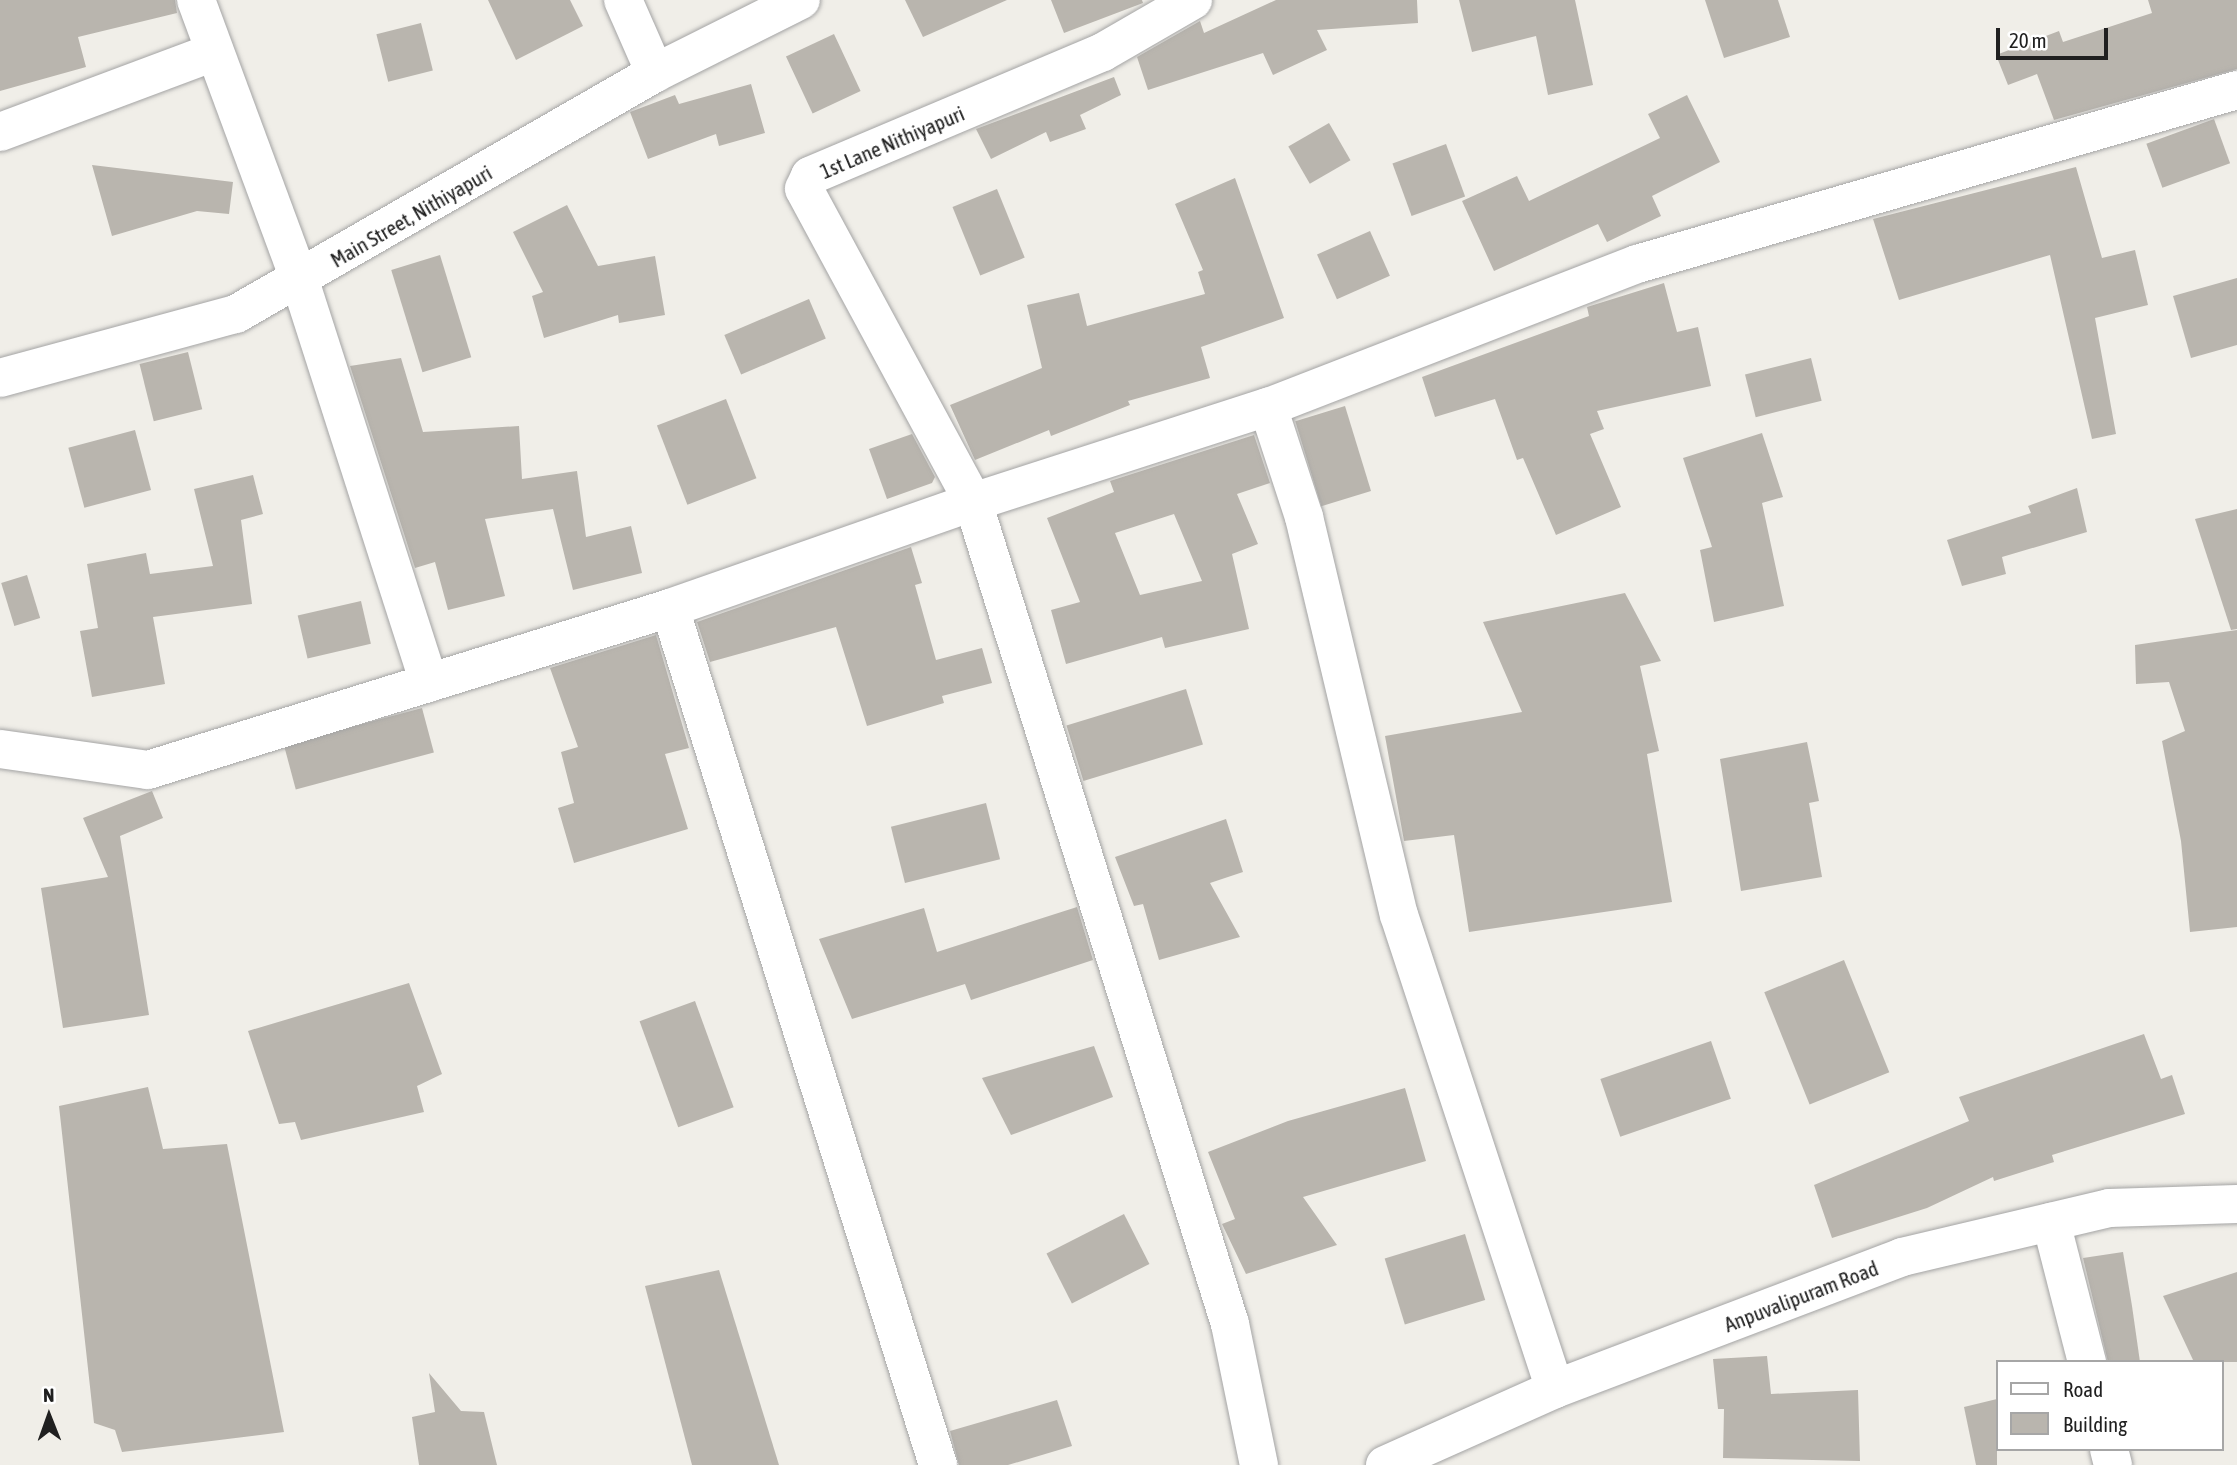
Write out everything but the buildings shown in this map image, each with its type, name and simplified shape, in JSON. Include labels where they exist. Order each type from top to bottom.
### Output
[{"type":"street","points":[[196,0],[300,281],[429,683]]},
{"type":"street","points":[[623,0],[655,73]]},
{"type":"street","name":"Main Street, Nithiyapuri","points":[[0,378],[236,314],[300,281],[655,73],[801,0]]},
{"type":"street","name":"1st Lane Nithiyapuri","points":[[972,502],[804,189],[805,181],[1103,52],[1193,0]]},
{"type":"street","points":[[0,132],[214,52]]},
{"type":"street","points":[[0,749],[148,770],[670,608],[972,502],[1268,407],[1637,264],[2237,90]]},
{"type":"street","points":[[1268,407],[1304,517],[1399,915],[1555,1389]]},
{"type":"street","points":[[972,502],[1230,1324],[1259,1465]]},
{"type":"street","points":[[670,608],[938,1465]]},
{"type":"street","name":"Anpuvalipuram Road","points":[[1385,1465],[1555,1389],[1902,1257],[2109,1208],[2237,1204]]},
{"type":"street","points":[[2051,1222],[2086,1360]]}]
